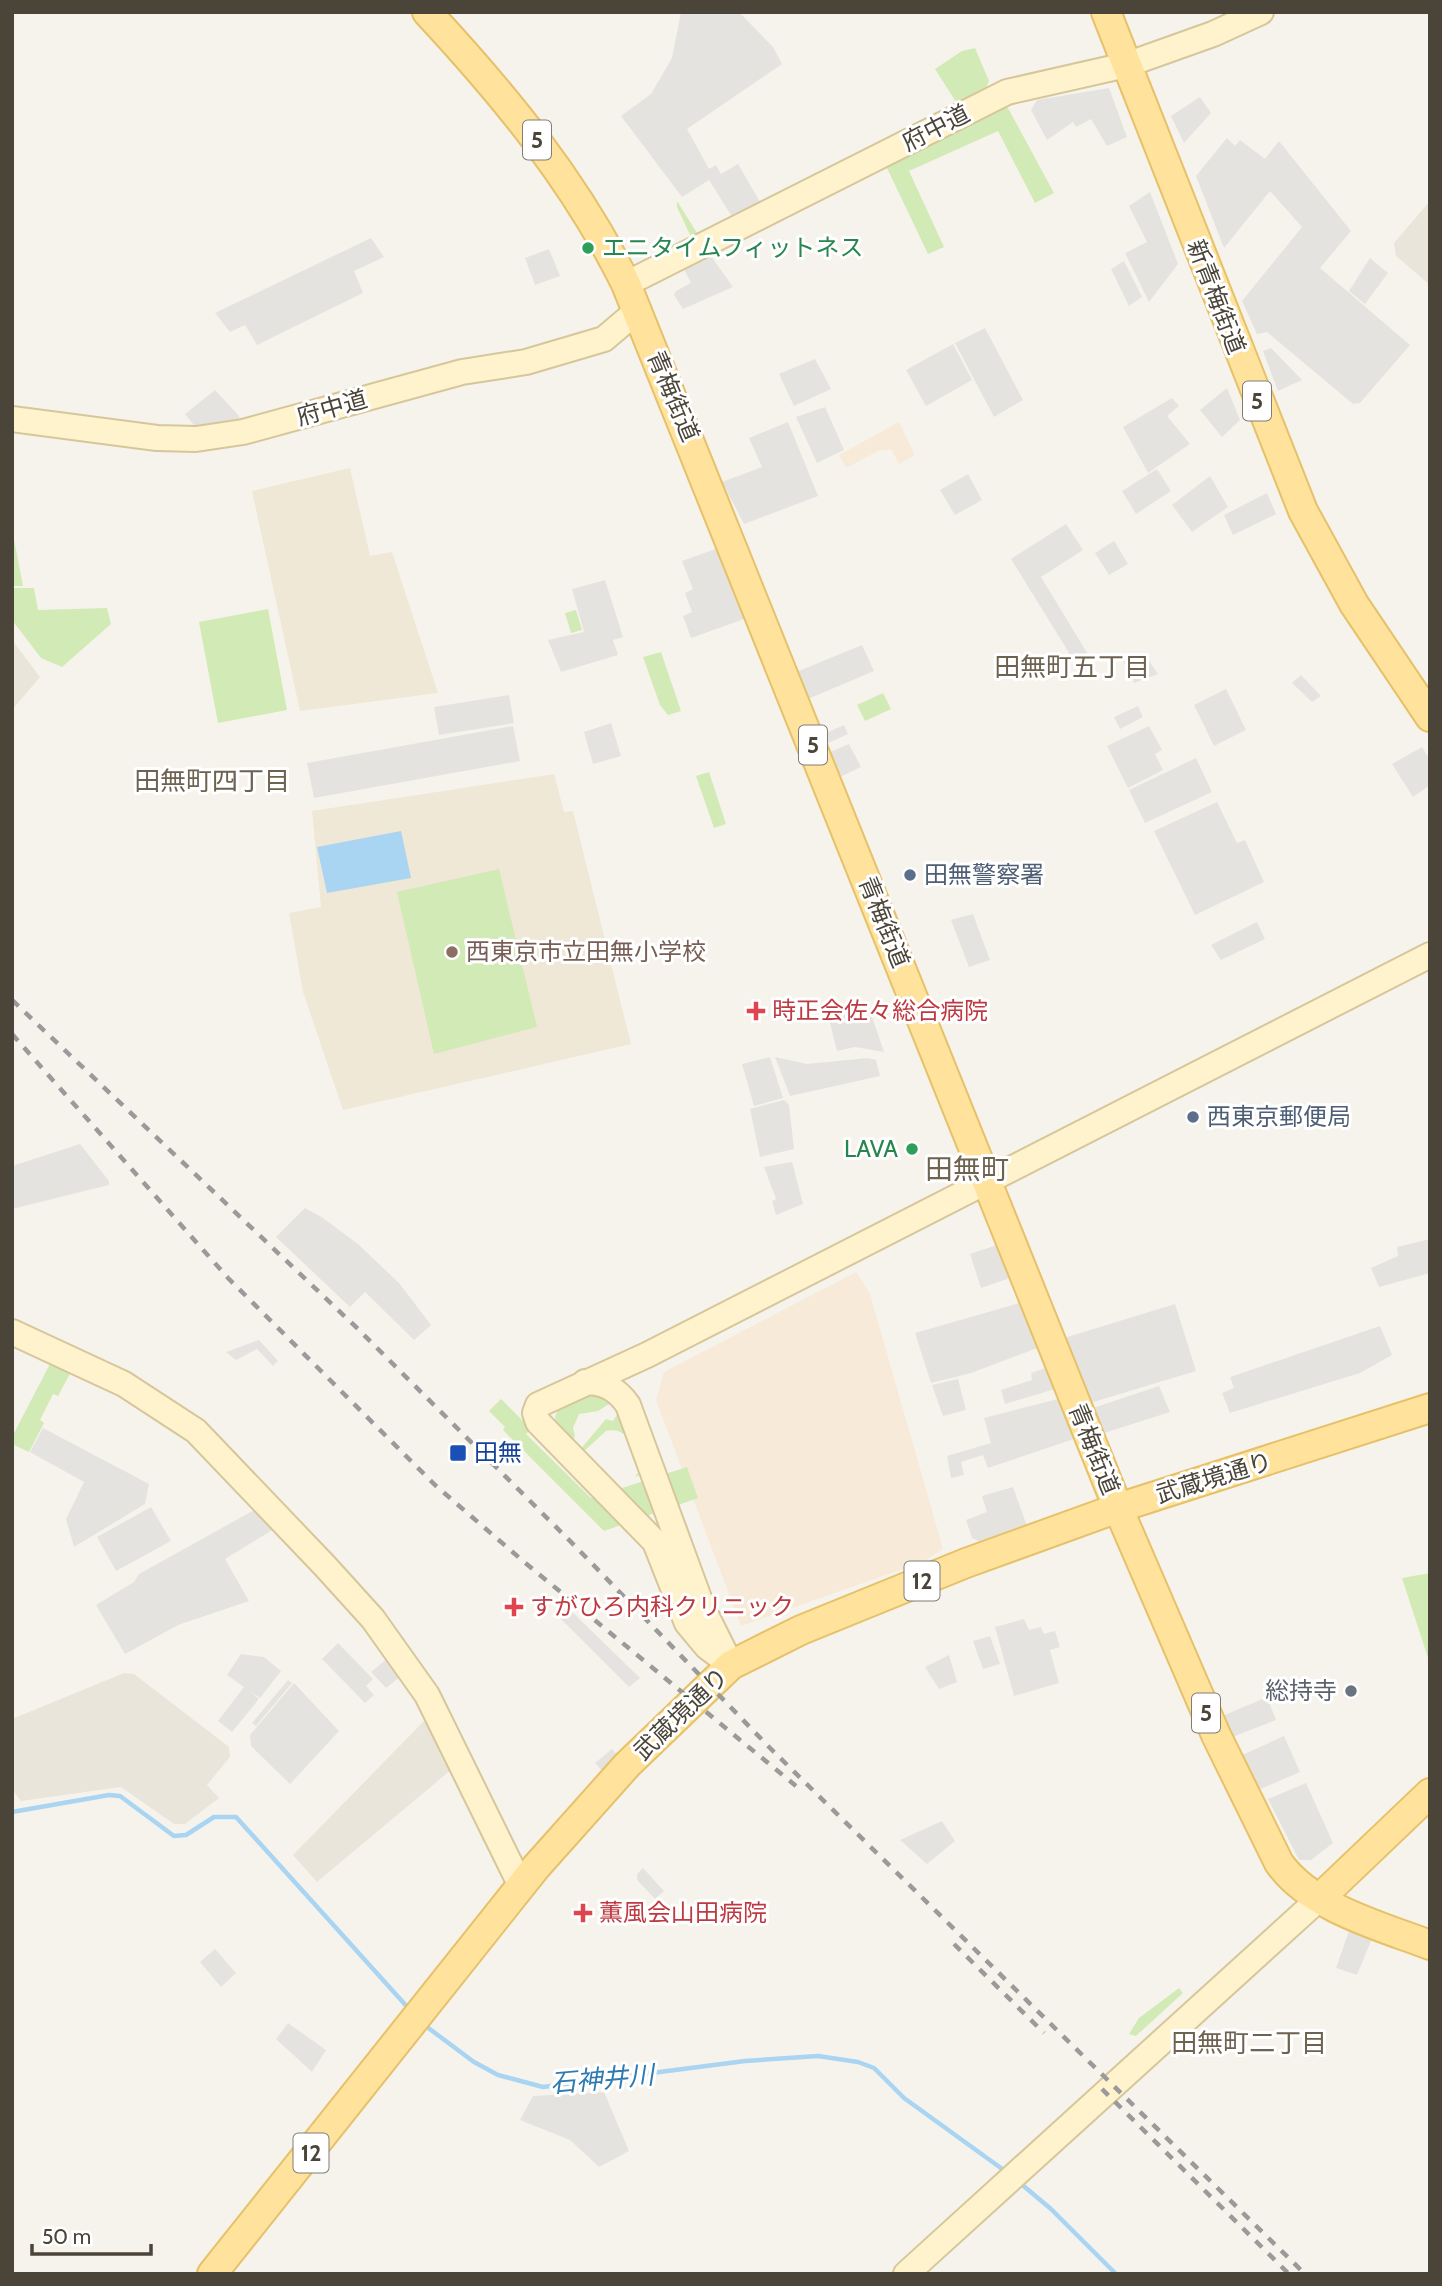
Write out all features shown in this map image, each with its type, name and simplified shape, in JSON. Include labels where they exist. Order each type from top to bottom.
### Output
[{"type":"main road","name":"青梅街道","points":[[427,12],[503,96],[552,159],[595,225],[626,284],[1118,1508],[1216,1735],[1279,1863],[1291,1880],[1320,1898],[1430,1945]]},
{"type":"main road","name":"新青梅街道","points":[[1106,12],[1303,512],[1354,604],[1430,717]]},
{"type":"main road","name":"武蔵境通り","points":[[212,2274],[521,1886],[627,1765],[731,1665],[800,1630],[966,1563],[1118,1508],[1430,1408]]},
{"type":"main road","points":[[1320,1898],[1430,1793]]},
{"type":"street","name":"府中道","points":[[626,284],[1007,92],[1126,65],[1213,34],[1261,12]]},
{"type":"street","name":"府中道","points":[[12,419],[157,438],[195,439],[243,432],[462,372],[526,362],[604,339],[637,311]]},
{"type":"street","points":[[731,1665],[707,1647],[691,1629],[683,1615],[659,1548],[537,1422],[535,1413],[538,1405],[647,1355],[1430,955]]},
{"type":"street","points":[[12,1332],[124,1384],[196,1431],[325,1566],[373,1619],[427,1695],[521,1886]]},
{"type":"street","points":[[628,1405],[631,1380],[647,1355]]},
{"type":"street","points":[[585,1382],[605,1384],[622,1396],[628,1405],[703,1609],[731,1665]]},
{"type":"street","points":[[627,1512],[642,1506],[652,1497],[656,1483]]},
{"type":"street","points":[[906,2274],[1320,1898]]},
{"type":"shaded area","points":[[681,12],[739,12],[773,47],[782,64],[687,129],[709,169],[716,165],[721,174],[738,164],[763,207],[736,223],[709,180],[682,197],[621,116],[651,94],[672,58]]},
{"type":"shaded area","points":[[1109,88],[1127,137],[1107,146],[1091,119],[1076,127],[1073,122],[1047,140],[1031,110],[1037,100]]},
{"type":"shaded area","points":[[1200,97],[1211,113],[1184,143],[1171,116]]},
{"type":"shaded area","points":[[1227,138],[1235,146],[1240,140],[1265,159],[1279,141],[1351,231],[1320,268],[1410,345],[1360,403],[1353,404],[1267,332],[1257,334],[1242,301],[1302,227],[1270,191],[1224,248],[1196,176]]},
{"type":"shaded area","points":[[1150,192],[1178,264],[1149,302],[1125,253],[1147,242],[1129,206]]},
{"type":"shaded area","points":[[1430,201],[1430,285],[1396,256],[1394,243]]},
{"type":"shaded area","points":[[371,238],[384,257],[354,271],[363,293],[257,345],[245,325],[230,332],[215,313]]},
{"type":"shaded area","points":[[549,249],[560,276],[535,285],[525,258]]},
{"type":"shaded area","points":[[708,252],[733,287],[683,309],[674,295],[676,291],[691,283],[682,265]]},
{"type":"shaded area","points":[[1370,258],[1388,273],[1365,304],[1349,291]]},
{"type":"shaded area","points":[[1124,261],[1142,297],[1129,306],[1111,269]]},
{"type":"shaded area","points":[[985,328],[1023,400],[994,417],[955,343]]},
{"type":"shaded area","points":[[953,344],[972,380],[926,406],[906,370]]},
{"type":"shaded area","points":[[1271,348],[1302,380],[1278,391],[1263,351]]},
{"type":"shaded area","points":[[815,359],[831,389],[794,406],[779,374]]},
{"type":"shaded area","points":[[1227,388],[1240,420],[1222,437],[1200,410]]},
{"type":"shaded area","points":[[215,390],[239,416],[240,427],[199,431],[185,414]]},
{"type":"shaded area","points":[[1172,398],[1179,406],[1167,416],[1190,444],[1148,473],[1123,427]]},
{"type":"shaded area","points":[[825,407],[844,450],[817,463],[796,417]]},
{"type":"shaded area","points":[[788,422],[818,496],[744,524],[722,482],[762,467],[749,438]]},
{"type":"shaded area","points":[[899,422],[915,455],[899,464],[891,449],[878,451],[846,468],[839,455]]},
{"type":"shaded area","points":[[350,468],[370,556],[392,552],[438,693],[300,711],[252,491]]},
{"type":"shaded area","points":[[1157,469],[1171,491],[1136,514],[1122,491]]},
{"type":"shaded area","points":[[968,474],[982,500],[955,515],[940,490]]},
{"type":"shaded area","points":[[1210,476],[1228,507],[1192,532],[1172,505]]},
{"type":"shaded area","points":[[1267,493],[1276,514],[1233,535],[1224,515]]},
{"type":"shaded area","points":[[1066,524],[1083,550],[1041,577],[1092,661],[1079,669],[1011,559]]},
{"type":"shaded area","points":[[1114,541],[1128,564],[1109,575],[1095,553]]},
{"type":"shaded area","points":[[721,547],[747,618],[691,638],[683,616],[692,612],[685,593],[693,589],[682,561]]},
{"type":"shaded area","points":[[605,580],[623,637],[613,640],[618,655],[561,672],[548,640],[584,632],[572,589]]},
{"type":"shaded area","points":[[12,640],[40,677],[12,710]]},
{"type":"shaded area","points":[[862,645],[874,671],[808,699],[794,673]]},
{"type":"shaded area","points":[[1144,654],[1158,674],[1134,683],[1123,661]]},
{"type":"shaded area","points":[[1301,675],[1321,696],[1312,702],[1292,683]]},
{"type":"shaded area","points":[[1226,689],[1246,730],[1214,746],[1194,705]]},
{"type":"shaded area","points":[[509,695],[514,723],[439,735],[434,707]]},
{"type":"shaded area","points":[[1138,706],[1143,717],[1120,729],[1114,717]]},
{"type":"shaded area","points":[[611,723],[621,756],[593,764],[584,732]]},
{"type":"shaded area","points":[[844,725],[848,734],[826,744],[822,735]]},
{"type":"shaded area","points":[[513,726],[520,761],[314,798],[307,763]]},
{"type":"shaded area","points":[[1149,726],[1162,750],[1155,754],[1163,770],[1128,788],[1107,746]]},
{"type":"shaded area","points":[[849,744],[861,767],[840,777],[828,753]]},
{"type":"shaded area","points":[[1422,747],[1430,760],[1430,785],[1413,797],[1392,764]]},
{"type":"shaded area","points":[[1196,758],[1212,792],[1145,823],[1129,790]]},
{"type":"shaded area","name":"西東京市立田無小学校","points":[[554,774],[564,812],[573,811],[631,1044],[343,1110],[303,992],[289,913],[321,907],[312,811]]},
{"type":"shaded area","points":[[1217,802],[1237,843],[1245,840],[1264,882],[1195,915],[1154,831]]},
{"type":"shaded area","points":[[973,914],[990,960],[969,967],[951,920]]},
{"type":"shaded area","points":[[1257,922],[1265,939],[1221,960],[1211,945]]},
{"type":"shaded area","points":[[867,1002],[884,1052],[855,1047],[837,1051],[827,1011]]},
{"type":"shaded area","points":[[770,1057],[783,1098],[754,1106],[742,1064]]},
{"type":"shaded area","points":[[775,1057],[807,1064],[868,1058],[876,1060],[880,1076],[790,1096]]},
{"type":"shaded area","points":[[784,1100],[789,1105],[794,1149],[760,1157],[750,1109]]},
{"type":"shaded area","points":[[80,1144],[109,1181],[109,1185],[12,1209],[12,1166]]},
{"type":"shaded area","points":[[792,1162],[803,1204],[776,1215],[772,1201],[776,1199],[764,1167]]},
{"type":"shaded area","points":[[305,1208],[359,1245],[399,1283],[431,1325],[414,1340],[365,1292],[350,1307],[276,1237]]},
{"type":"shaded area","points":[[1430,1239],[1430,1273],[1379,1287],[1371,1268],[1398,1256],[1397,1247]]},
{"type":"shaded area","points":[[1000,1244],[1013,1277],[981,1288],[970,1254]]},
{"type":"shaded area","points":[[856,1272],[870,1294],[943,1549],[923,1562],[741,1626],[656,1400],[664,1372]]},
{"type":"shaded area","points":[[1023,1302],[1040,1347],[971,1373],[931,1383],[915,1333]]},
{"type":"shaded area","points":[[1175,1304],[1196,1371],[1090,1403],[1064,1338]]},
{"type":"shaded area","points":[[1380,1326],[1392,1355],[1360,1373],[1230,1413],[1222,1393],[1234,1388],[1230,1377]]},
{"type":"shaded area","points":[[259,1340],[278,1361],[273,1366],[257,1349],[236,1360],[226,1352]]},
{"type":"shaded area","points":[[1048,1367],[1055,1389],[1005,1404],[1001,1390],[1032,1380],[1031,1373]]},
{"type":"shaded area","points":[[958,1379],[966,1410],[943,1416],[932,1385]]},
{"type":"shaded area","points":[[1159,1386],[1170,1412],[1101,1434],[1093,1408]]},
{"type":"shaded area","points":[[1058,1399],[1074,1439],[988,1468],[983,1455],[961,1462],[964,1475],[951,1478],[947,1456],[991,1443],[984,1418]]},
{"type":"shaded area","points":[[43,1428],[149,1484],[145,1504],[74,1547],[66,1519],[84,1482],[30,1452]]},
{"type":"shaded area","points":[[1013,1487],[1028,1529],[985,1544],[972,1538],[966,1520],[987,1512],[982,1496]]},
{"type":"shaded area","points":[[151,1507],[171,1541],[116,1571],[97,1537]]},
{"type":"shaded area","points":[[256,1509],[274,1529],[225,1559],[249,1601],[178,1625],[125,1654],[96,1605],[134,1582],[139,1574]]},
{"type":"shaded area","points":[[564,1604],[640,1678],[629,1687],[554,1612]]},
{"type":"shaded area","points":[[1024,1619],[1029,1630],[1041,1627],[1044,1634],[1055,1631],[1060,1647],[1050,1650],[1059,1683],[1014,1696],[995,1627]]},
{"type":"shaded area","points":[[990,1636],[1000,1664],[983,1669],[973,1641]]},
{"type":"shaded area","points":[[338,1643],[373,1679],[366,1686],[374,1695],[365,1703],[322,1659]]},
{"type":"shaded area","points":[[241,1654],[264,1657],[281,1671],[260,1698],[251,1692],[259,1699],[232,1732],[218,1721],[244,1687],[227,1675]]},
{"type":"shaded area","points":[[949,1655],[957,1682],[939,1689],[925,1667]]},
{"type":"shaded area","points":[[388,1658],[400,1677],[386,1688],[371,1672]]},
{"type":"shaded area","points":[[124,1673],[134,1674],[229,1747],[230,1757],[207,1785],[219,1798],[185,1824],[174,1824],[121,1787],[21,1801],[12,1789],[12,1719]]},
{"type":"shaded area","points":[[288,1680],[292,1683],[256,1726],[252,1723]]},
{"type":"shaded area","points":[[294,1683],[339,1731],[290,1784],[251,1746],[250,1735]]},
{"type":"shaded area","points":[[1267,1697],[1276,1720],[1230,1738],[1220,1717]]},
{"type":"shaded area","points":[[424,1721],[452,1769],[317,1882],[293,1855]]},
{"type":"shaded area","points":[[1284,1736],[1300,1772],[1256,1791],[1240,1756]]},
{"type":"shaded area","points":[[612,1749],[619,1757],[604,1773],[595,1763]]},
{"type":"shaded area","points":[[1306,1783],[1333,1843],[1311,1860],[1299,1860],[1268,1799]]},
{"type":"shaded area","points":[[942,1821],[955,1841],[927,1864],[900,1840]]},
{"type":"shaded area","points":[[643,1868],[664,1891],[655,1899],[637,1880],[637,1874]]},
{"type":"shaded area","points":[[1350,1928],[1373,1936],[1357,1975],[1336,1968]]},
{"type":"shaded area","points":[[215,1949],[236,1973],[221,1987],[200,1962]]},
{"type":"shaded area","points":[[288,2023],[326,2050],[312,2072],[276,2039]]},
{"type":"shaded area","points":[[604,2092],[629,2151],[599,2167],[570,2140],[520,2120],[533,2096]]},
{"type":"green space","points":[[975,48],[989,81],[985,90],[958,105],[935,69],[962,51]]},
{"type":"green space","points":[[998,105],[1008,108],[1054,193],[1035,203],[998,131],[909,171],[944,247],[928,254],[887,168]]},
{"type":"green space","points":[[677,201],[697,233],[691,237],[677,207]]},
{"type":"green space","points":[[13,534],[23,586],[12,586]]},
{"type":"green space","points":[[12,588],[34,588],[38,610],[107,608],[111,624],[62,667],[41,658],[12,620]]},
{"type":"green space","points":[[268,609],[287,710],[218,723],[199,622]]},
{"type":"green space","points":[[576,610],[582,630],[571,633],[565,613]]},
{"type":"green space","points":[[661,652],[681,711],[668,715],[660,705],[643,657]]},
{"type":"green space","points":[[883,693],[891,709],[865,721],[857,705]]},
{"type":"green space","points":[[709,772],[726,824],[714,828],[696,776]]},
{"type":"green space","points":[[499,869],[537,1027],[434,1054],[397,892]]},
{"type":"green space","points":[[51,1362],[72,1370],[58,1396],[53,1394],[40,1420],[44,1423],[29,1452],[12,1444],[12,1437]]},
{"type":"green space","points":[[583,1393],[617,1399],[598,1411],[579,1414],[573,1428],[575,1436],[570,1445],[558,1427],[556,1414],[565,1404]]},
{"type":"green space","points":[[501,1399],[531,1429],[526,1434],[591,1498],[687,1467],[698,1498],[604,1531],[503,1430],[505,1427],[489,1411]]},
{"type":"green space","points":[[620,1410],[644,1473],[635,1477],[640,1470],[636,1455],[621,1432],[606,1431],[582,1453],[579,1451],[606,1419],[613,1421]]},
{"type":"green space","points":[[1430,1573],[1430,1664],[1402,1578]]},
{"type":"green space","points":[[1179,1988],[1183,1993],[1136,2036],[1129,2034],[1139,2018]]},
{"type":"water","points":[[401,831],[411,878],[327,893],[317,847]]},
{"type":"waterway","name":"石神井川","points":[[12,1812],[109,1795],[120,1796],[174,1836],[186,1835],[214,1817],[236,1817],[410,2010]]},
{"type":"waterway","name":"石神井川","points":[[423,2024],[474,2062],[498,2075],[543,2087],[745,2061],[818,2056],[858,2062],[874,2068],[904,2098],[1005,2171]]},
{"type":"waterway","name":"石神井川","points":[[1020,2183],[1051,2209],[1116,2274]]},
{"type":"railway","points":[[12,1000],[358,1329],[577,1548],[770,1748],[1305,2274]]},
{"type":"railway","points":[[12,1034],[228,1278],[435,1485],[796,1786]]},
{"type":"railway","points":[[954,1944],[1044,2033]]},
{"type":"railway","points":[[1102,2089],[1289,2274]]},
{"type":"place","name":"エニタイムフィットネス","points":[[588,248]]},
{"type":"place","name":"田無警察署","points":[[910,875]]},
{"type":"place","name":"西東京市立田無小学校","points":[[452,952]]},
{"type":"place","name":"時正会佐々総合病院","points":[[756,1011]]},
{"type":"place","name":"西東京郵便局","points":[[1193,1117]]},
{"type":"place","name":"LAVA","points":[[912,1149]]},
{"type":"place","name":"田無","points":[[458,1453]]},
{"type":"place","name":"すがひろ内科クリニック","points":[[514,1607]]},
{"type":"place","name":"総持寺","points":[[1351,1691]]},
{"type":"place","name":"薫風会山田病院","points":[[583,1913]]},
{"type":"district","name":"田無町五丁目","points":[[1072,667]]},
{"type":"district","name":"田無町四丁目","points":[[212,781]]},
{"type":"district","name":"田無町","points":[[967,1169]]},
{"type":"district","name":"田無町二丁目","points":[[1249,2043]]}]
